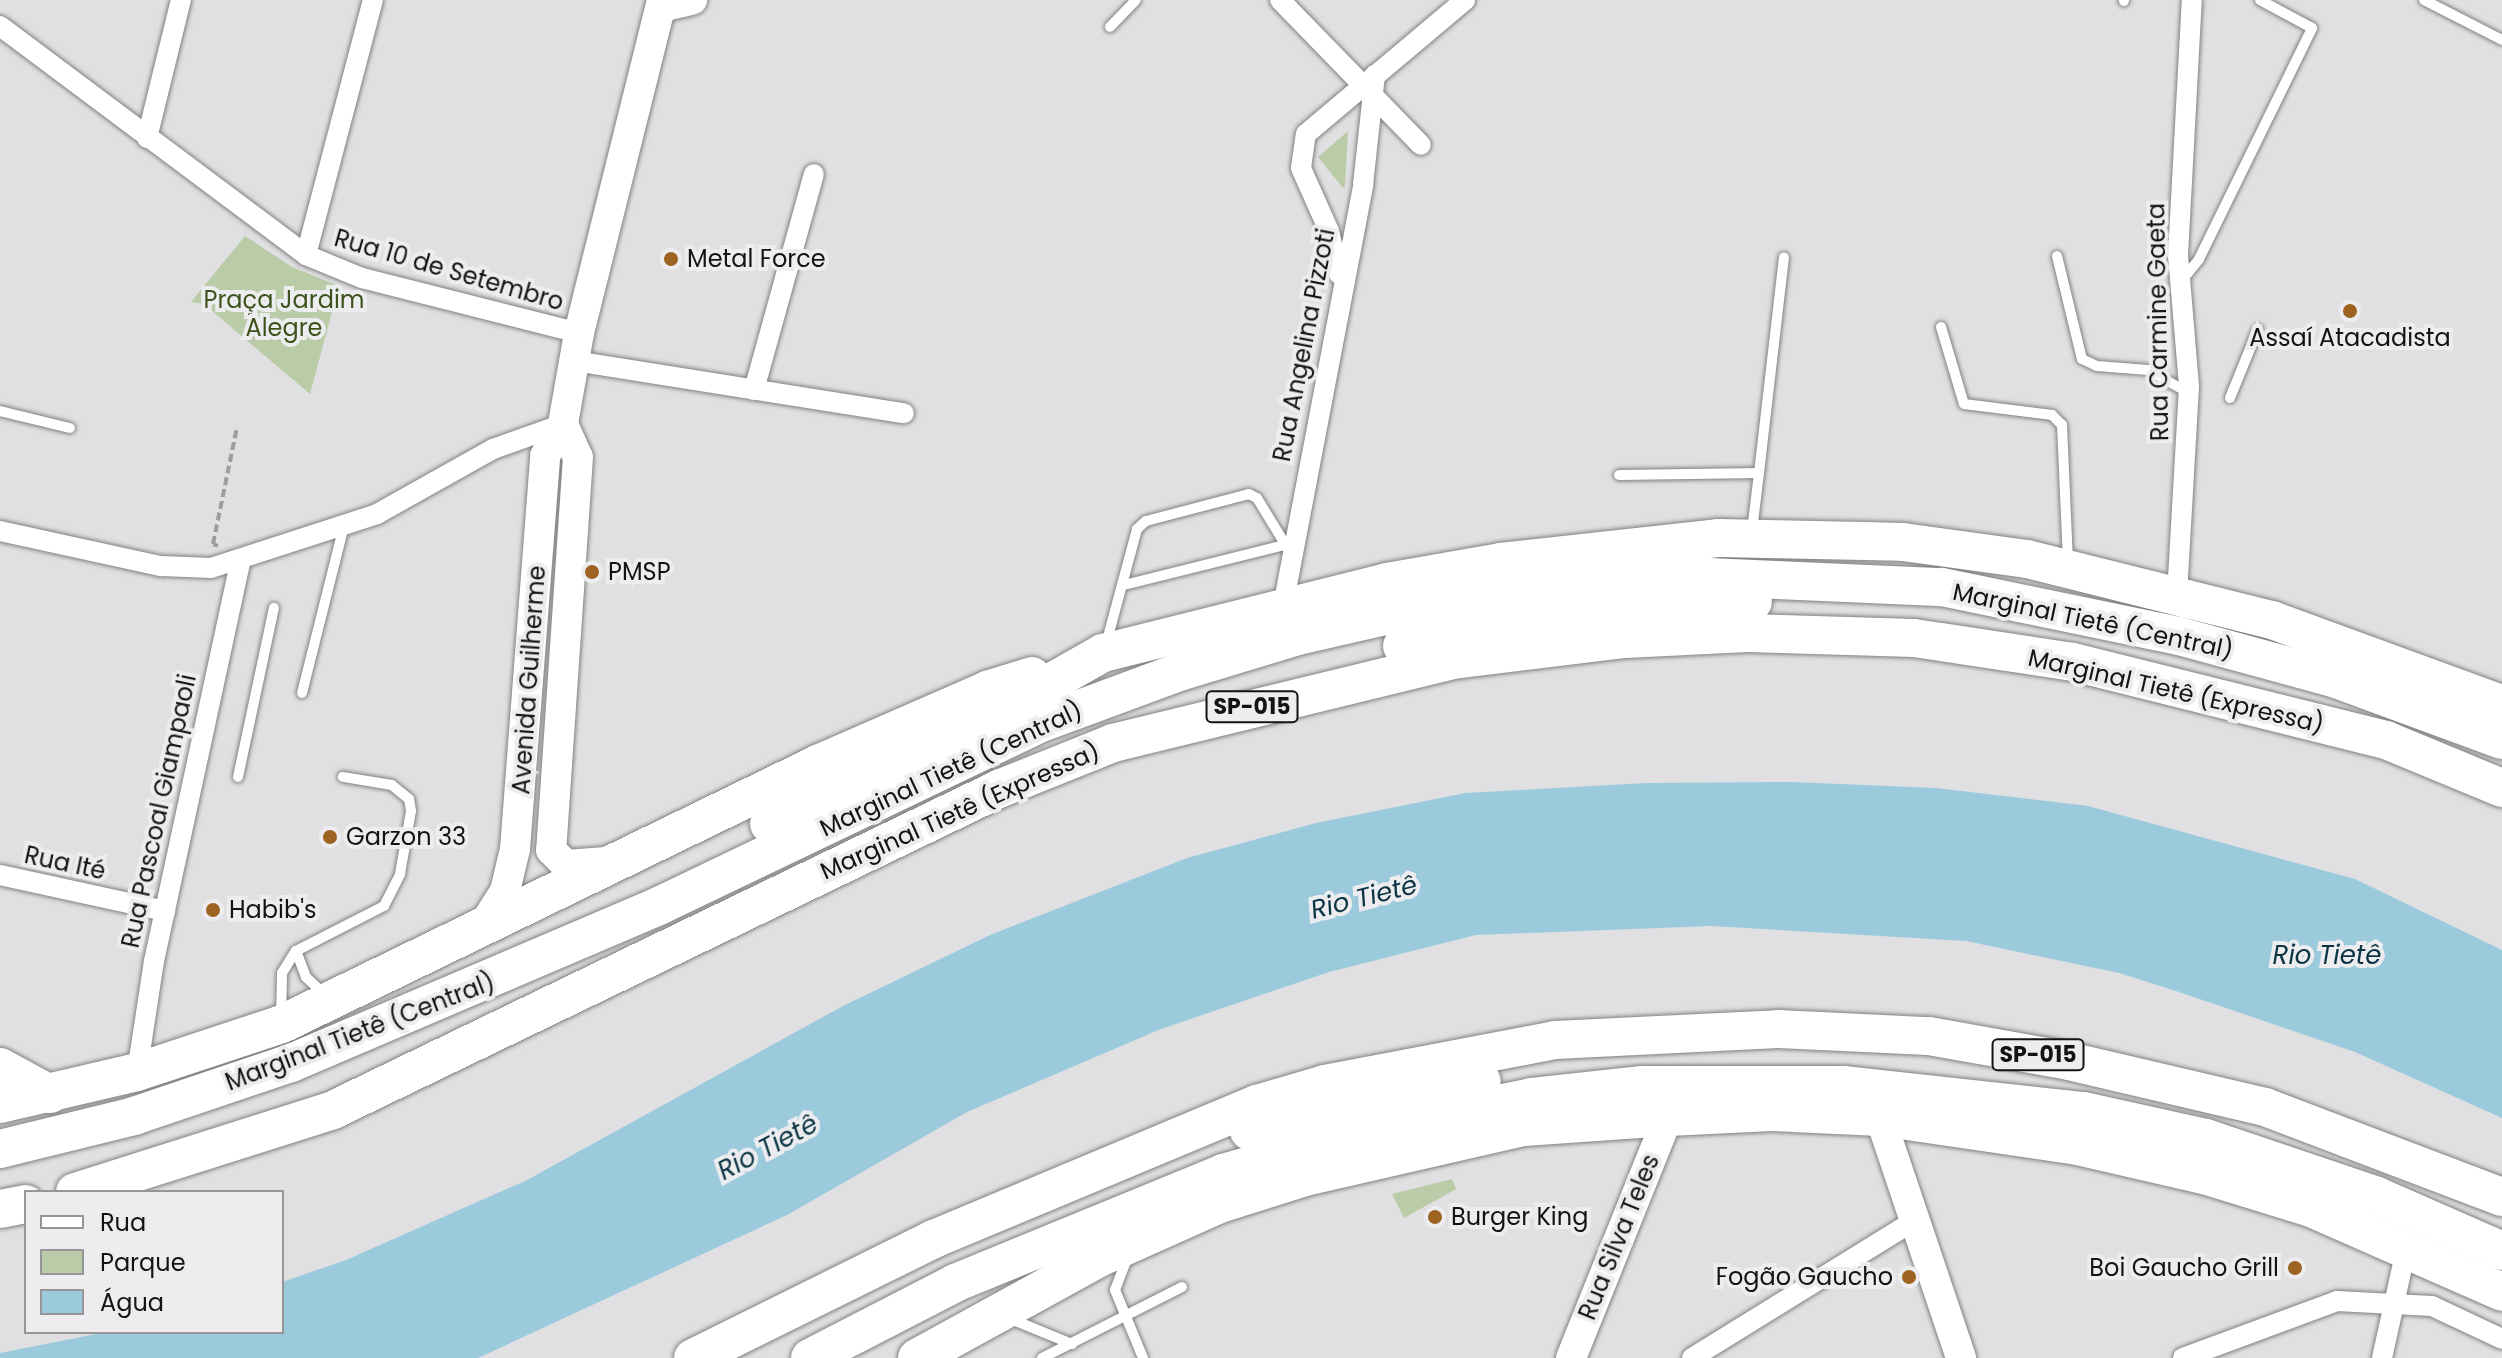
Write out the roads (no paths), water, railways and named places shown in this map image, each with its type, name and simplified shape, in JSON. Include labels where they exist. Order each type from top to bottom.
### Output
[{"type":"highway","points":[[0,1104],[137,1072],[282,1024],[478,932],[652,841],[987,690],[1103,653],[1283,606],[1501,562],[1751,538],[1903,542],[2068,569],[2272,620],[2502,704]]},
{"type":"highway","name":"Marginal Tietê (Central)","points":[[0,1149],[134,1116],[291,1063],[493,980],[1036,725],[1179,672],[1298,636],[1446,602],[1685,576],[1942,587],[2039,604],[2336,679],[2502,740]]},
{"type":"highway","points":[[1186,722],[1268,686],[1382,651],[1474,627],[1608,608],[1736,601],[2039,604]]},
{"type":"highway","name":"Marginal Tietê (Expressa)","points":[[81,1190],[333,1110],[432,1065],[546,1003],[1001,788],[1113,743],[1186,722],[1453,660],[1609,640],[1748,633],[1914,638],[2073,662],[2386,740],[2502,788]]},
{"type":"highway","points":[[493,980],[542,936],[976,725],[1103,653]]},
{"type":"highway","name":"SP-015","points":[[693,1358],[934,1239],[1192,1130],[1325,1084],[1555,1040],[1778,1029],[1929,1036],[2069,1061],[2265,1107],[2502,1197]]},
{"type":"highway","points":[[0,1067],[50,1094]]},
{"type":"highway","points":[[934,1239],[982,1234],[1239,1134],[1391,1098],[1538,1071],[1585,1068],[1642,1085]]},
{"type":"highway","points":[[810,1358],[955,1283],[1223,1173],[1376,1129],[1532,1097],[1642,1085],[1843,1085],[2084,1111],[2206,1138],[2442,1221],[2502,1251]]},
{"type":"highway","points":[[929,1355],[1099,1258],[1220,1204],[1395,1153],[1524,1127],[1772,1112],[1880,1117],[2014,1133],[2207,1176],[2311,1208],[2502,1292]]},
{"type":"highway","points":[[0,1209],[24,1204]]},
{"type":"highway","points":[[851,1358],[1035,1274],[1099,1258]]},
{"type":"street","points":[[147,138],[181,0]]},
{"type":"street","points":[[306,255],[373,0]]},
{"type":"street","points":[[662,3],[692,0]]},
{"type":"street","points":[[1280,0],[1370,84],[1421,145]]},
{"type":"street","points":[[1341,282],[1329,231],[1301,168],[1301,149],[1321,117],[1370,84],[1465,0]]},
{"type":"street","name":"Rua Carmine Gaeta","points":[[2177,595],[2189,393],[2178,255],[2192,0]]},
{"type":"street","name":"Avenida Guilherme","points":[[478,932],[505,891],[511,872],[545,456],[563,424],[576,347],[662,3]]},
{"type":"street","name":"Rua 10 de Setembro","points":[[0,26],[306,255],[362,278],[576,347],[754,390],[904,413]]},
{"type":"street","name":"Rua Angelina Pizzoti","points":[[1283,606],[1289,551],[1363,185],[1370,84]]},
{"type":"street","points":[[754,390],[814,174]]},
{"type":"street","points":[[0,531],[161,566],[211,568],[240,562],[344,526],[401,502],[493,449],[563,424]]},
{"type":"street","name":"Avenida Guilherme","points":[[563,424],[578,457],[551,850],[566,865],[612,862]]},
{"type":"street","name":"Rua Pascoal Giampaoli","points":[[137,1072],[165,911],[240,562]]},
{"type":"street","points":[[526,712],[559,714]]},
{"type":"street","name":"Rua Ité","points":[[0,875],[165,911]]},
{"type":"street","name":"Rua Silva Teles","points":[[1571,1358],[1668,1117]]},
{"type":"street","points":[[1880,1117],[1961,1358]]},
{"type":"street","points":[[1692,1358],[1914,1221]]},
{"type":"street","points":[[2382,1358],[2406,1250]]},
{"type":"street","points":[[2183,1358],[2321,1303],[2395,1301],[2447,1311],[2502,1339]]},
{"type":"lane","points":[[1110,27],[1136,0]]},
{"type":"lane","points":[[2182,280],[2199,259],[2312,28],[2260,0]]},
{"type":"lane","points":[[2424,0],[2502,40]]},
{"type":"lane","points":[[2057,256],[2082,359],[2097,366],[2148,370],[2189,393]]},
{"type":"lane","points":[[1751,538],[1784,257]]},
{"type":"lane","points":[[1941,327],[1964,404],[2052,415],[2062,425],[2068,569]]},
{"type":"lane","points":[[2230,398],[2258,329]]},
{"type":"lane","points":[[0,411],[70,428]]},
{"type":"lane","points":[[1619,475],[1759,473]]},
{"type":"lane","points":[[1103,653],[1142,523],[1240,494],[1257,498],[1289,551],[1124,585]]},
{"type":"lane","points":[[302,693],[344,526]]},
{"type":"lane","points":[[238,777],[274,608]]},
{"type":"lane","points":[[282,1024],[282,973],[296,951],[384,906],[400,874],[409,799],[392,785],[343,777]]},
{"type":"lane","points":[[296,951],[306,977],[336,1000]]},
{"type":"lane","points":[[1133,1243],[1115,1290],[1143,1358]]},
{"type":"lane","points":[[1042,1358],[1182,1287]]},
{"type":"lane","points":[[998,1314],[1072,1344]]},
{"type":"water","name":"Rio Tietê","points":[[1792,782],[1936,788],[2088,806],[2355,879],[2502,950],[2502,1118],[2355,1052],[2176,991],[2119,973],[1966,941],[1711,926],[1476,935],[1329,972],[1161,1029],[967,1112],[787,1215],[478,1358],[0,1358],[0,1353],[96,1334],[284,1334],[284,1281],[346,1260],[527,1180],[843,1006],[990,935],[1187,858],[1316,823],[1465,793],[1647,783]]},
{"type":"place","name":"Metal Force","points":[[671,259]]},
{"type":"place","name":"Assaí Atacadista","points":[[2350,311]]},
{"type":"place","name":"PMSP","points":[[592,572]]},
{"type":"place","name":"Garzon 33","points":[[330,837]]},
{"type":"place","name":"Habib's","points":[[213,910]]},
{"type":"place","name":"Burger King","points":[[1435,1217]]},
{"type":"place","name":"Boi Gaucho Grill","points":[[2295,1268]]},
{"type":"place","name":"Fogão Gaucho","points":[[1909,1277]]},
{"type":"park label","name":"Praça Jardim Alegre","points":[[284,314]]}]
